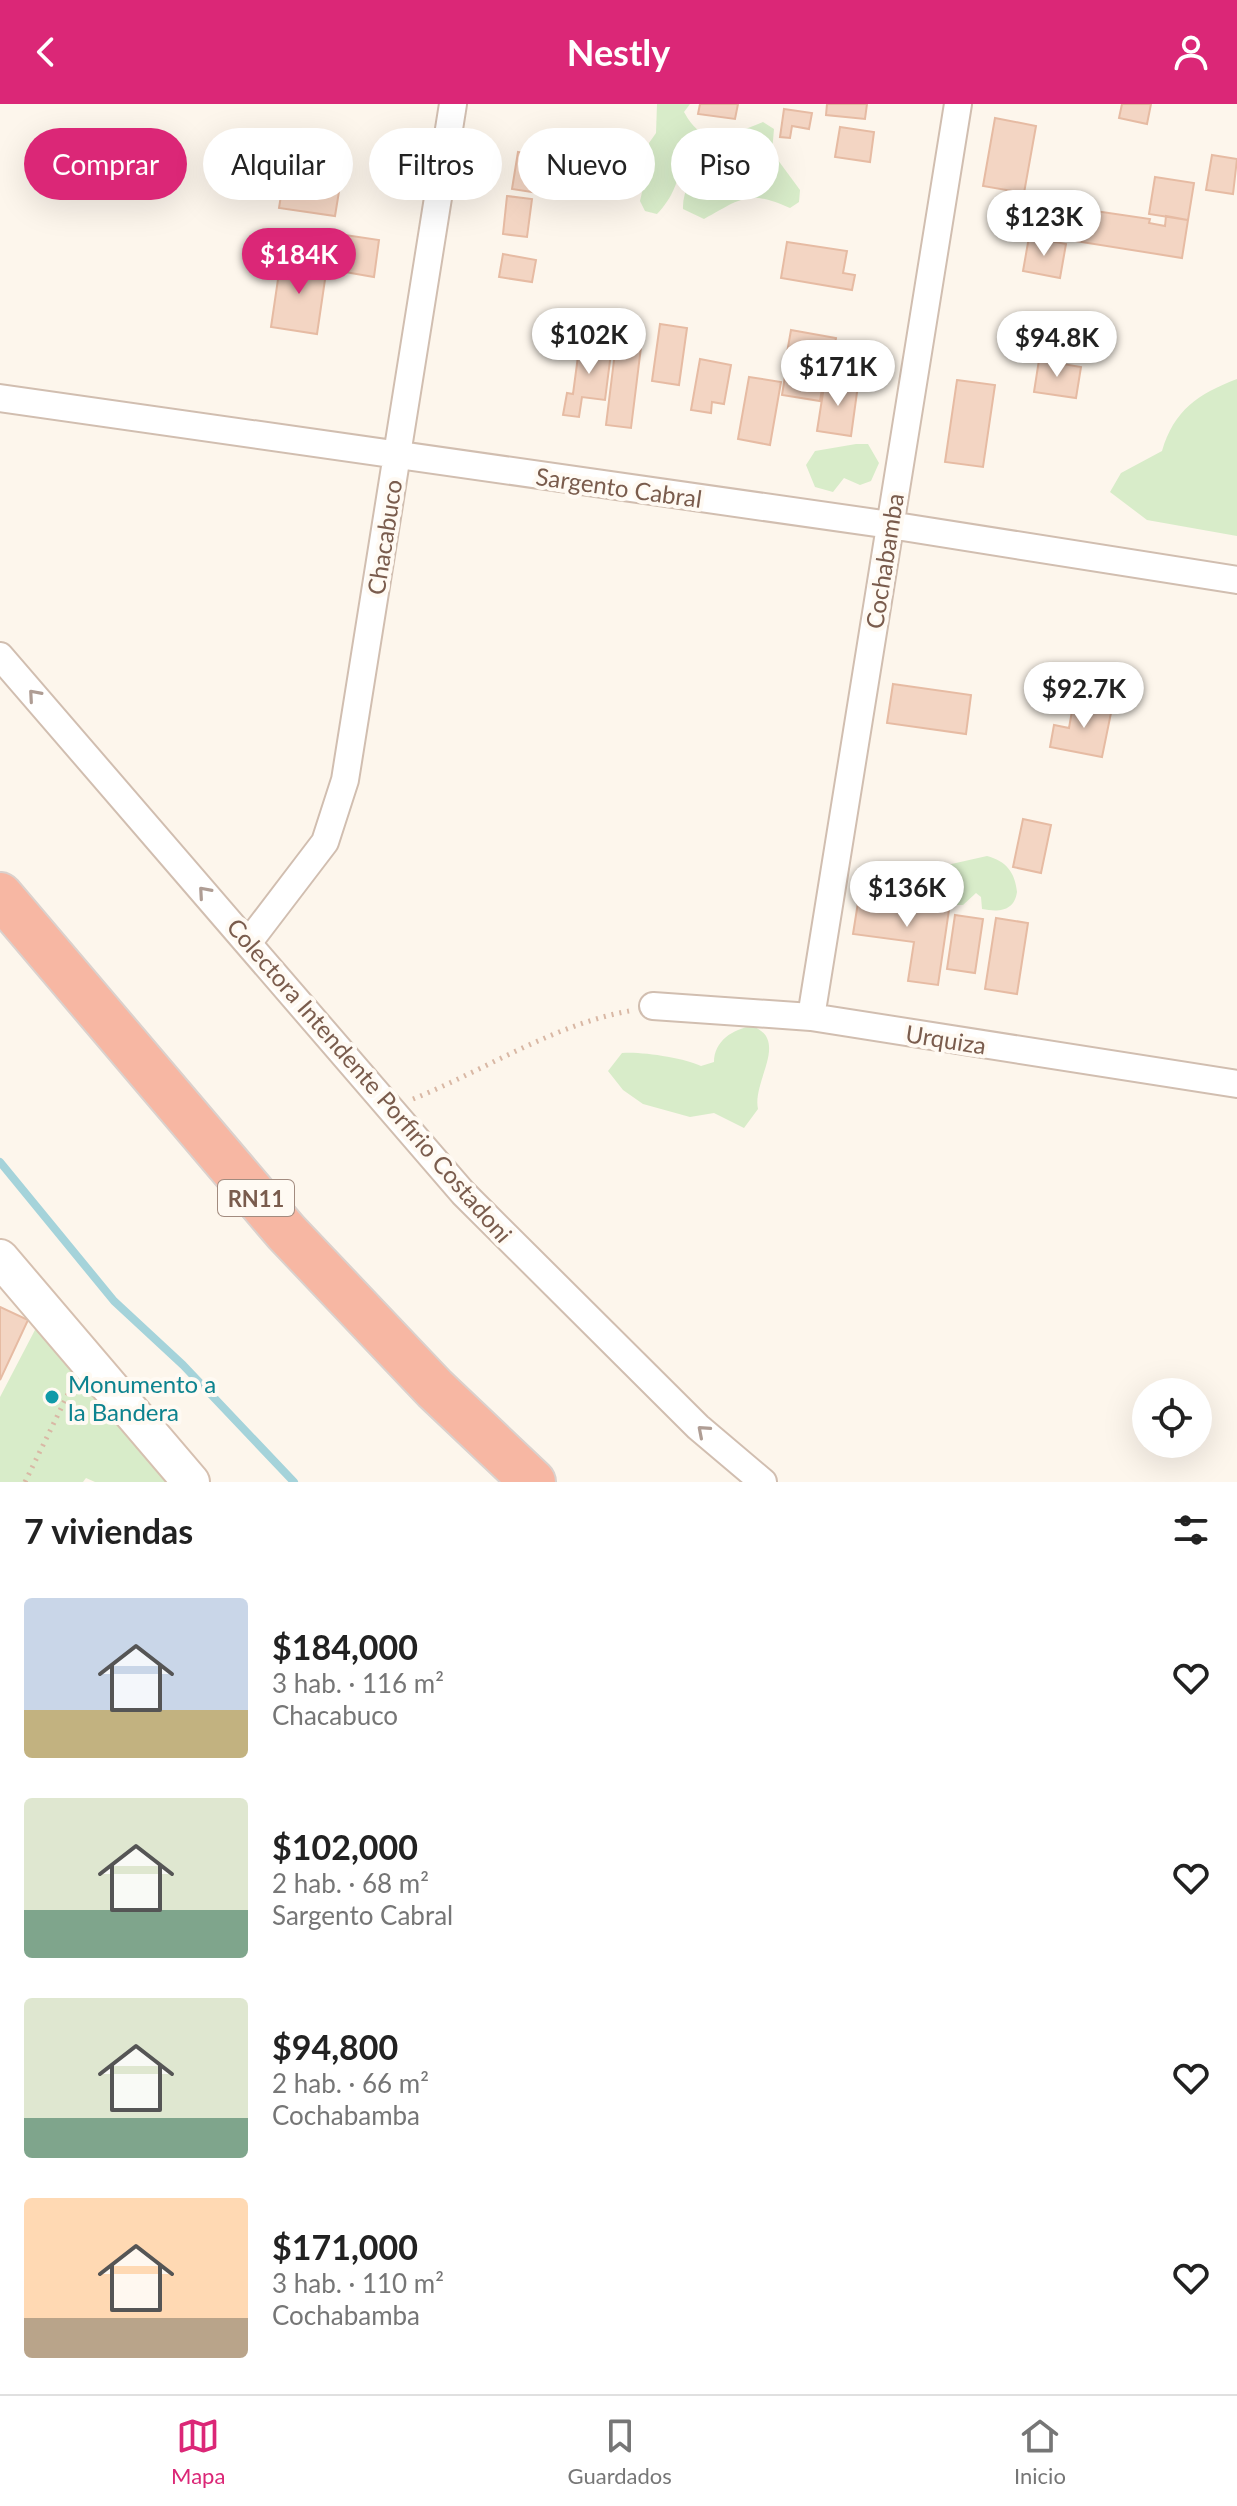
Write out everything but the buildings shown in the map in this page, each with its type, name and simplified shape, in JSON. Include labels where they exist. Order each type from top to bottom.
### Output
[{"type":"highway","name":"RN11","points":[[0,895],[286,1232],[435,1389],[533,1482]]},
{"type":"street","name":"Chacabuco","points":[[248,943],[325,842],[345,780],[453,104]]},
{"type":"street","name":"Cochabamba","points":[[811,1017],[958,104]]},
{"type":"street","name":"Sargento Cabral","points":[[0,398],[890,525],[1237,580]]},
{"type":"street","name":"Colectora Intendente Porfirio Costadoni","points":[[0,656],[390,1108],[497,1226],[698,1427],[763,1482]]},
{"type":"street","name":"Urquiza","points":[[653,1006],[811,1017],[1237,1084]]},
{"type":"street","points":[[0,1258],[191,1482]]},
{"type":"path","points":[[390,1108],[466,1077],[550,1035],[604,1015],[653,1006]]},
{"type":"path","points":[[25,1482],[86,1356]]},
{"type":"green space","points":[[657,104],[690,104],[684,112],[696,128],[671,128],[671,194],[657,214],[645,211],[640,201],[655,200]]},
{"type":"green space","points":[[763,122],[772,128],[747,128]]},
{"type":"green space","points":[[779,162],[800,190],[799,202],[790,208],[768,200],[779,200]]},
{"type":"green space","points":[[684,200],[742,200],[704,219],[683,209]]},
{"type":"green space","points":[[1237,379],[1237,536],[1147,520],[1110,492],[1121,473],[1162,451],[1173,425],[1189,405]]},
{"type":"green space","points":[[868,444],[879,463],[871,481],[860,485],[844,478],[833,492],[815,487],[806,465],[815,451]]},
{"type":"green space","points":[[987,856],[1004,864],[1014,879],[1017,892],[1013,904],[999,910],[982,909],[981,897],[976,893],[963,905],[957,905],[952,895],[941,892],[938,882],[947,865]]},
{"type":"green space","points":[[752,1026],[763,1032],[769,1051],[758,1109],[744,1128],[714,1113],[690,1117],[643,1104],[623,1090],[608,1071],[622,1053],[662,1056],[701,1066],[714,1062],[717,1048],[726,1037]]},
{"type":"green space","points":[[36,1328],[174,1482],[95,1482],[86,1478],[83,1482],[0,1482],[0,1397]]},
{"type":"waterway","points":[[0,1162],[114,1301],[183,1365],[294,1482]]},
{"type":"place","name":"Monumento a la Bandera","points":[[52,1397]]}]
